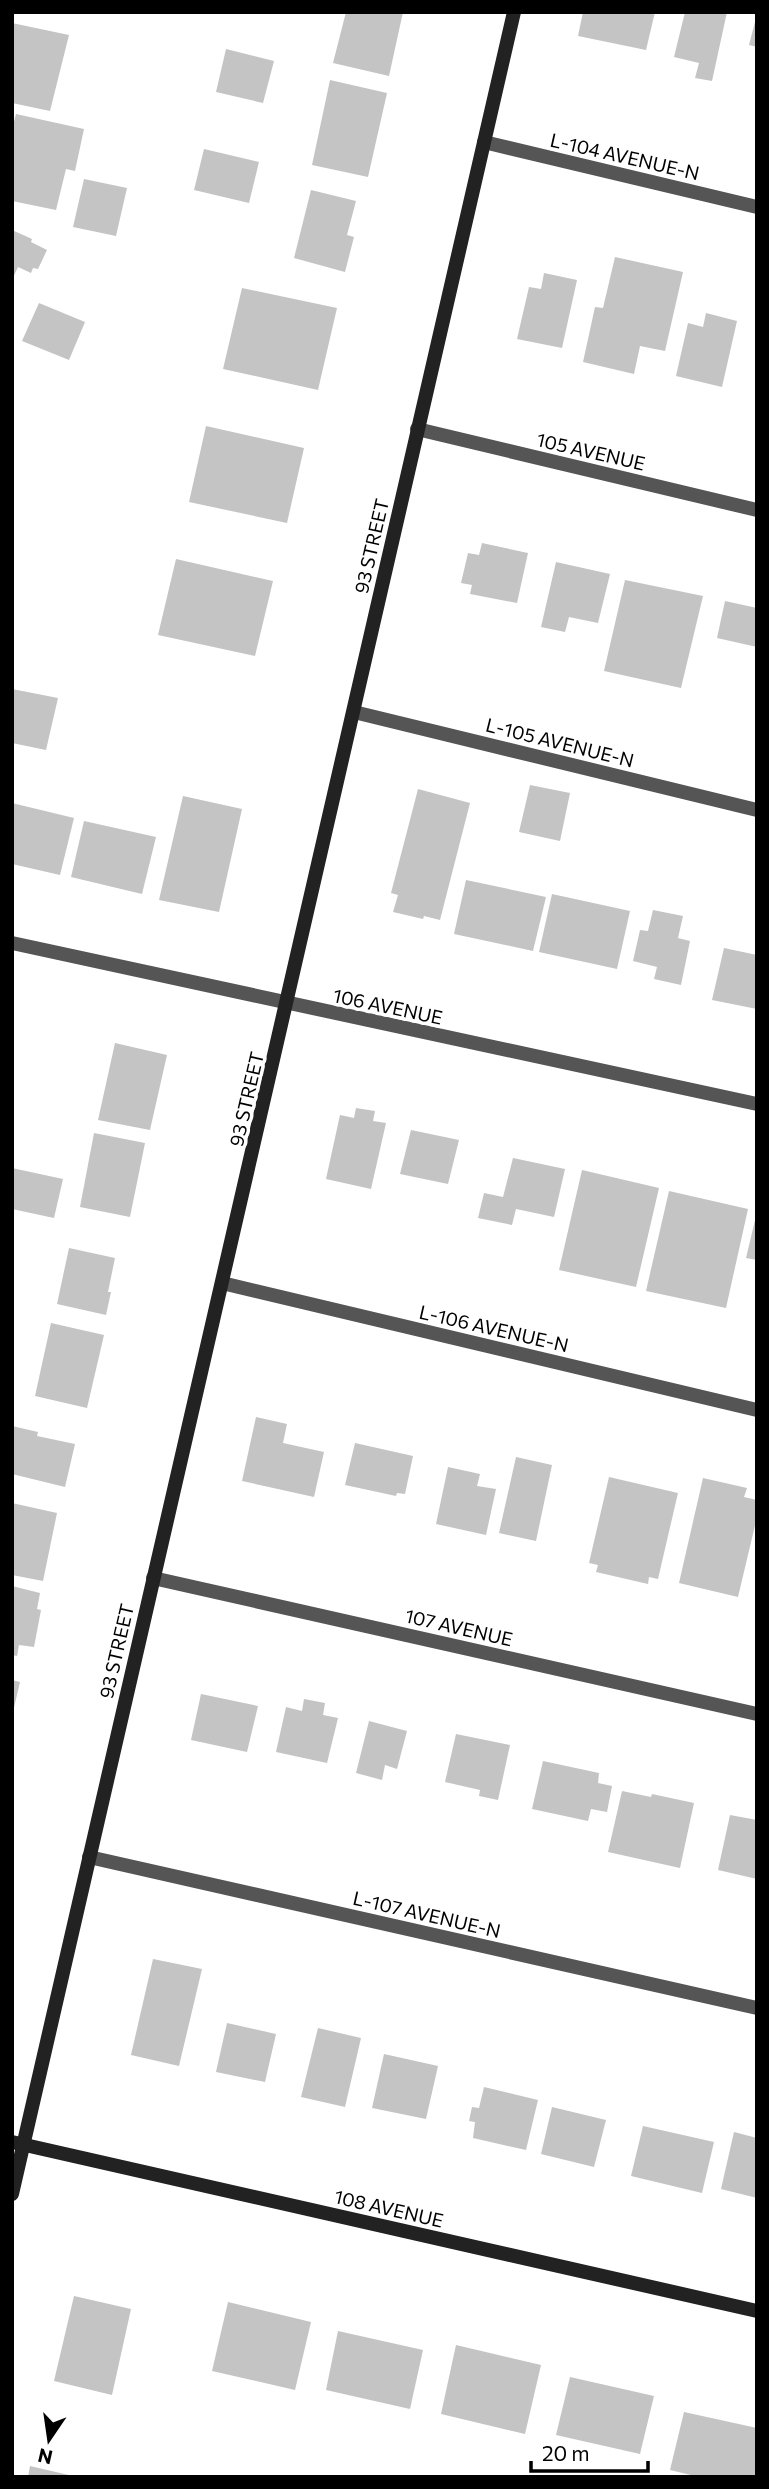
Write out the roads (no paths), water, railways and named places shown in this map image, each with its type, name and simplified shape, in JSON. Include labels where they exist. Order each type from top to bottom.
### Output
[{"type":"street","name":"93 STREET","points":[[12,2194],[18,2144],[89,1857],[288,1004],[514,12]]},
{"type":"street","name":"L-104 AVENUE-N","points":[[484,142],[757,207]]},
{"type":"street","name":"105 AVENUE","points":[[417,429],[757,510]]},
{"type":"street","name":"L-105 AVENUE-N","points":[[354,712],[757,810]]},
{"type":"street","name":"106 AVENUE","points":[[12,943],[757,1104]]},
{"type":"street","name":"L-106 AVENUE-N","points":[[222,1283],[757,1410]]},
{"type":"street","name":"107 AVENUE","points":[[153,1578],[757,1714]]},
{"type":"street","name":"L-107 AVENUE-N","points":[[89,1857],[757,2008]]},
{"type":"street","name":"108 AVENUE","points":[[18,2144],[757,2311]]}]
